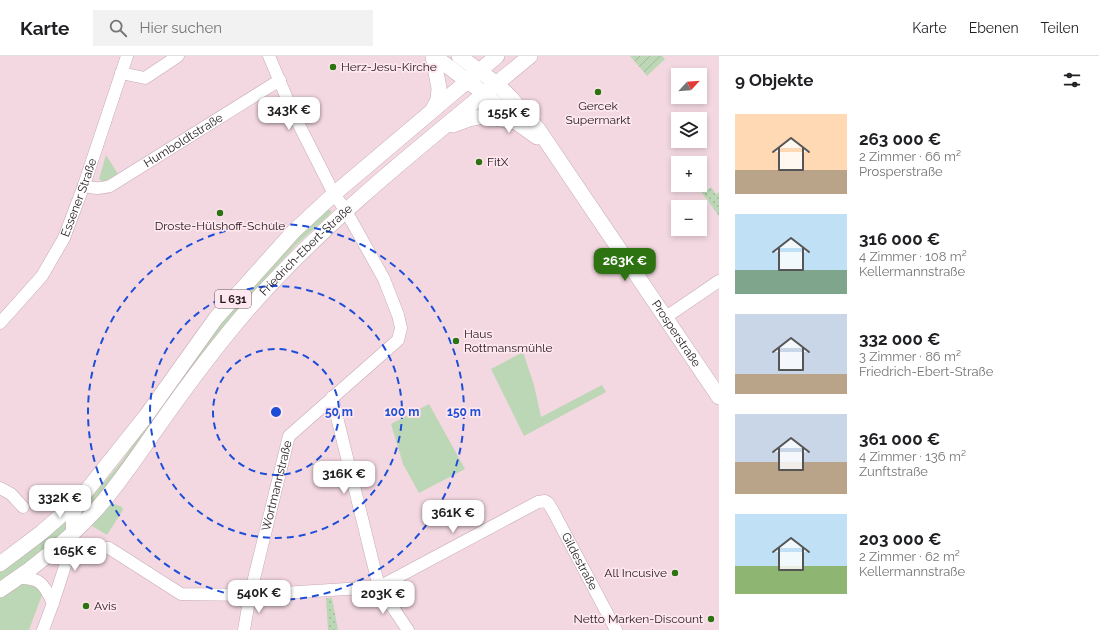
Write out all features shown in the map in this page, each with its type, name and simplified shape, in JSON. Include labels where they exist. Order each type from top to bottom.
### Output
[{"type":"main road","name":"Prosperstraße","points":[[434,56],[468,81],[553,151]]},
{"type":"main road","points":[[432,112],[438,100],[439,88],[434,56]]},
{"type":"main road","name":"Prosperstraße","points":[[459,56],[497,84],[538,129],[719,397]]},
{"type":"main road","name":"Friedrich-Ebert-Straße","points":[[0,564],[41,533],[80,500],[146,416],[216,318],[294,231],[334,194],[497,56]]},
{"type":"main road","name":"Friedrich-Ebert-Straße","points":[[72,534],[94,512],[121,479],[190,381],[249,308],[288,266],[346,211],[530,56]]},
{"type":"main road","points":[[441,130],[469,119],[485,116],[516,122]]},
{"type":"main road","name":"L 631","points":[[0,590],[46,557],[72,534]]},
{"type":"street","points":[[122,73],[145,78],[178,56]]},
{"type":"street","points":[[268,56],[280,80],[294,115],[334,194],[346,211]]},
{"type":"street","name":"Essener Straße","points":[[0,322],[42,276],[54,258],[64,238],[84,186],[126,57]]},
{"type":"street","name":"Humboldtstraße","points":[[84,186],[102,189],[110,186],[280,80]]},
{"type":"street","name":"Wortmannstraße","points":[[244,630],[250,595],[289,436],[398,340],[401,328],[398,315],[384,279],[346,211]]},
{"type":"street","points":[[666,317],[719,281]]},
{"type":"street","points":[[332,397],[379,587],[408,630]]},
{"type":"street","points":[[0,488],[11,494],[23,507]]},
{"type":"street","name":"Friedrich-Ebert-Straße","points":[[43,630],[65,566],[72,534],[72,522],[80,500]]},
{"type":"street","name":"Gildestraße","points":[[379,587],[538,502],[545,501],[549,504],[616,630]]},
{"type":"street","points":[[97,548],[109,548],[182,594],[250,595],[379,587]]},
{"type":"street","points":[[18,578],[30,577],[41,583],[45,587],[53,603]]},
{"type":"green space","points":[[630,56],[662,56],[665,59],[647,76]]},
{"type":"green space","points":[[106,155],[118,174],[103,182],[99,179]]},
{"type":"green space","points":[[711,187],[716,194],[719,192],[719,216],[701,192],[707,192]]},
{"type":"green space","points":[[327,209],[332,211],[295,246],[259,286],[209,348],[135,451],[79,520],[79,514],[85,505],[122,461],[191,359],[278,255]]},
{"type":"green space","points":[[523,352],[534,385],[541,417],[602,385],[606,392],[524,436],[491,369]]},
{"type":"green space","points":[[429,404],[465,469],[419,493],[403,464],[391,424]]},
{"type":"green space","points":[[112,503],[122,507],[123,510],[107,535],[92,526]]},
{"type":"green space","points":[[69,519],[64,535],[0,584],[0,571],[53,529]]},
{"type":"green space","points":[[33,582],[42,595],[29,630],[0,630],[0,595],[19,583]]},
{"type":"green space","points":[[326,598],[332,598],[338,630],[328,630]]},
{"type":"place","name":"Herz-Jesu-Kirche","points":[[333,67]]},
{"type":"place","name":"Gercek Supermarkt","points":[[598,92]]},
{"type":"place","name":"FitX","points":[[479,162]]},
{"type":"place","name":"Droste-Hülshoff-Schule","points":[[220,213]]},
{"type":"place","name":"Haus Rottmansmühle","points":[[456,341]]},
{"type":"place","name":"All Incusive","points":[[675,573]]},
{"type":"place","name":"Avis","points":[[86,606]]},
{"type":"place","name":"Netto Marken-Discount","points":[[711,619]]}]
